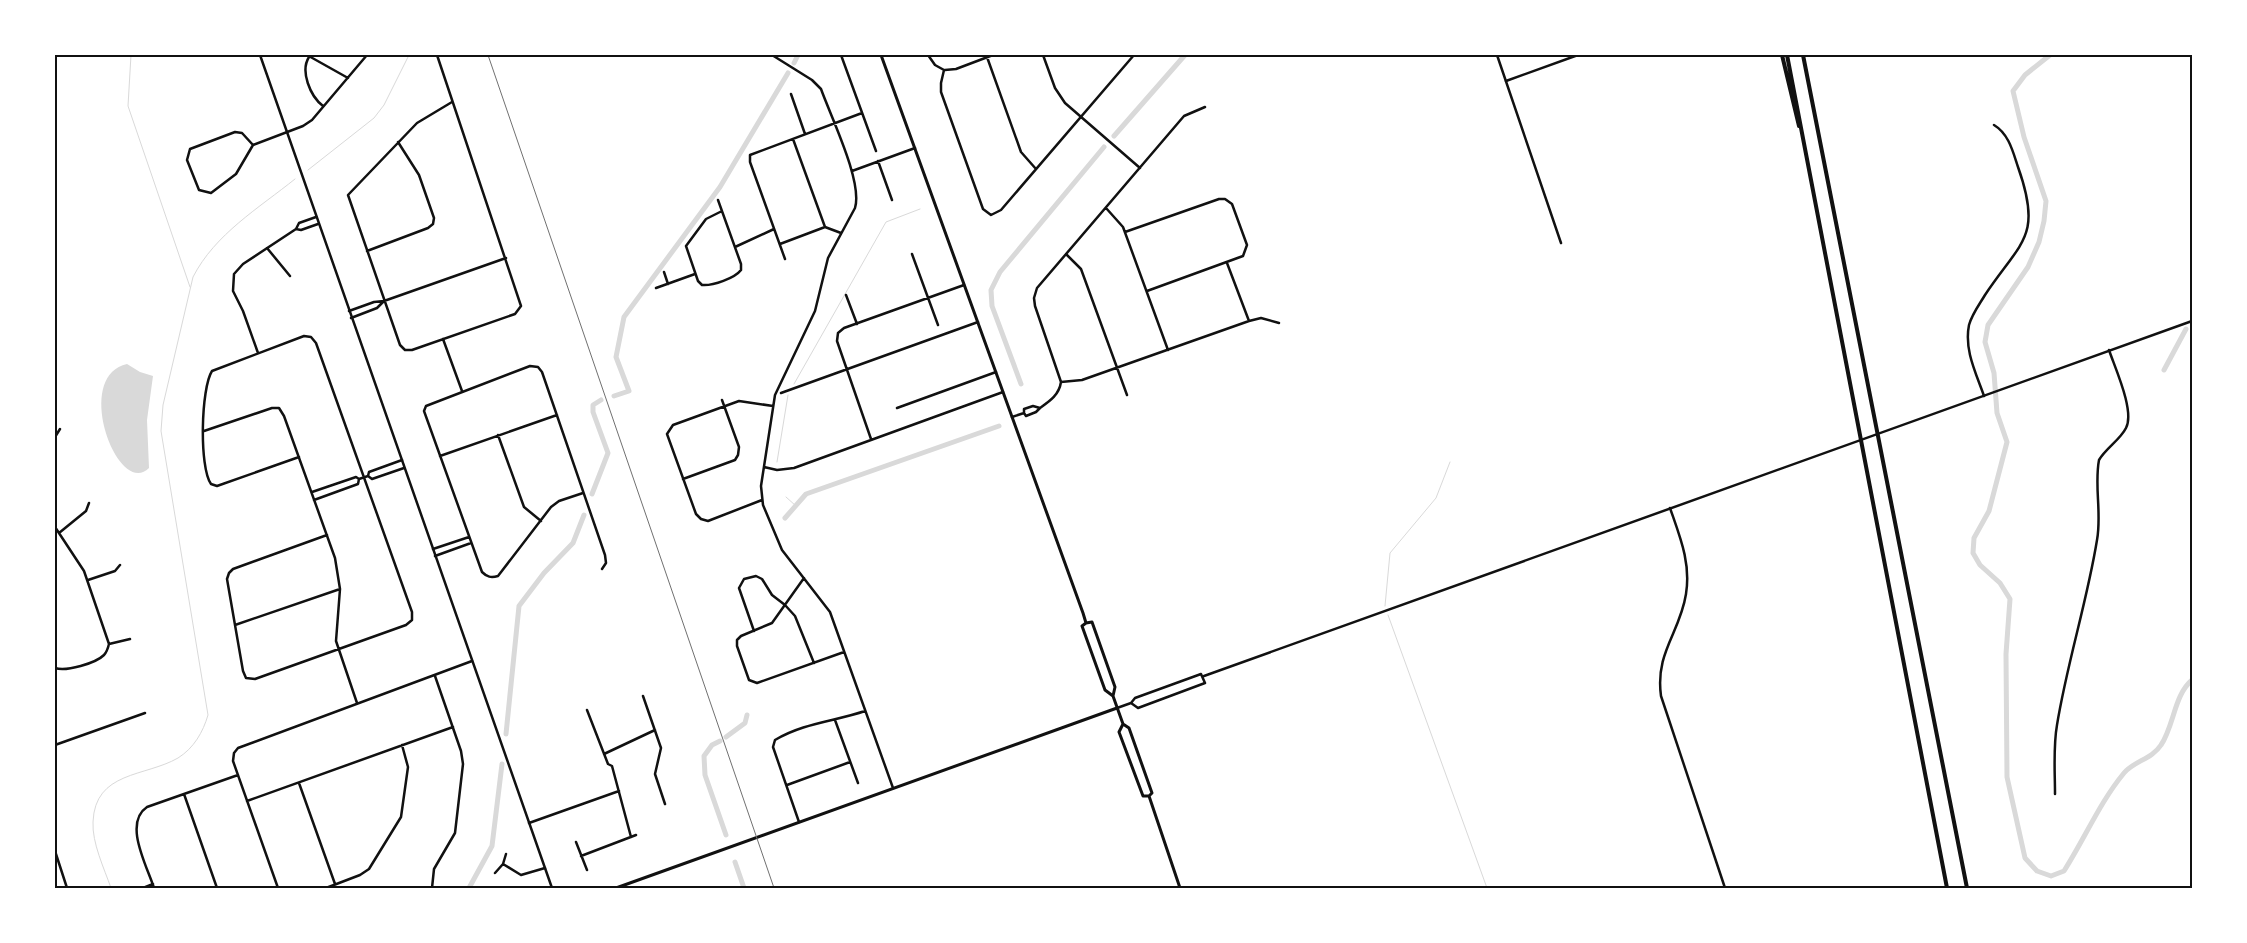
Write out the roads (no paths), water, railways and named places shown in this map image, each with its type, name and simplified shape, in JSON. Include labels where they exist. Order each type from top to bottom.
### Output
[{"type":"highway","points":[[1782,55],[1813,186]]},
{"type":"highway","points":[[1787,55],[1947,888]]},
{"type":"highway","points":[[1803,55],[1967,888]]},
{"type":"main road","points":[[881,55],[1086,623]]},
{"type":"main road","points":[[1113,696],[1105,690],[1082,626],[1086,623],[1092,622],[1115,687],[1113,696],[1123,724],[1129,728],[1152,793],[1149,796],[1180,888]]},
{"type":"main road","points":[[616,888],[1117,708]]},
{"type":"main road","points":[[1123,724],[1119,732],[1143,796],[1149,796]]},
{"type":"street","points":[[260,55],[552,888]]},
{"type":"street","points":[[252,145],[242,133],[235,132],[193,147],[188,152],[187,160],[197,186],[205,193],[214,191],[236,174],[252,145],[308,124],[367,55]]},
{"type":"street","points":[[437,55],[521,302],[520,310],[514,314],[412,350],[405,350],[400,345],[348,195],[417,123],[452,102]]},
{"type":"street","points":[[772,55],[817,84],[852,171],[858,198],[855,208],[828,258],[815,311],[779,385],[773,406],[764,467],[762,500],[782,550],[830,612],[893,788]]},
{"type":"street","points":[[841,55],[876,151]]},
{"type":"street","points":[[928,55],[935,65],[944,70],[956,69],[993,55]]},
{"type":"street","points":[[1043,55],[1059,96],[1140,168]]},
{"type":"street","points":[[944,70],[940,83],[941,92],[984,208],[991,215],[1001,210],[1134,55]]},
{"type":"street","points":[[1497,55],[1561,244]]},
{"type":"street","points":[[1506,81],[1578,55]]},
{"type":"street","points":[[323,107],[314,97],[305,70],[308,56],[348,78]]},
{"type":"street","points":[[987,57],[1021,152],[1036,169]]},
{"type":"street","points":[[791,94],[805,134]]},
{"type":"street","points":[[1024,413],[1026,416],[1036,412],[1053,399],[1062,382],[1035,306],[1036,291],[1184,116],[1206,107]]},
{"type":"street","points":[[785,259],[750,162],[750,155],[862,113]]},
{"type":"street","points":[[1984,396],[1969,352],[1969,325],[1975,311],[1995,280],[2020,248],[2030,216],[2025,190],[2011,149],[2003,132],[1994,125]]},
{"type":"street","points":[[793,138],[825,227]]},
{"type":"street","points":[[367,251],[428,228],[433,224],[434,218],[419,175],[398,142]]},
{"type":"street","points":[[852,171],[915,148]]},
{"type":"street","points":[[878,161],[892,200]]},
{"type":"street","points":[[1125,232],[1219,199],[1226,199],[1232,204],[1246,245],[1245,254],[1227,263],[1147,291]]},
{"type":"street","points":[[718,200],[722,211],[735,247],[741,270],[737,274],[708,285],[702,285],[695,274],[686,246],[706,219],[722,211]]},
{"type":"street","points":[[1106,208],[1120,221],[1125,232],[1168,350]]},
{"type":"street","points":[[258,353],[243,311],[232,291],[234,274],[242,264],[296,229],[299,223],[316,217]]},
{"type":"street","points":[[296,229],[301,230],[318,224]]},
{"type":"street","points":[[780,244],[825,227],[841,233]]},
{"type":"street","points":[[735,247],[774,229]]},
{"type":"street","points":[[267,248],[290,276]]},
{"type":"street","points":[[912,254],[938,325]]},
{"type":"street","points":[[1066,254],[1081,268],[1127,396]]},
{"type":"street","points":[[349,311],[374,302],[384,301],[506,258]]},
{"type":"street","points":[[1227,263],[1248,321]]},
{"type":"street","points":[[664,272],[668,284]]},
{"type":"street","points":[[656,288],[695,274]]},
{"type":"street","points":[[872,439],[837,342],[838,333],[857,324],[964,285]]},
{"type":"street","points":[[846,295],[857,324]]},
{"type":"street","points":[[351,318],[377,308],[384,301]]},
{"type":"street","points":[[1062,382],[1082,380],[1248,321],[1261,318],[1279,323]]},
{"type":"street","points":[[1117,708],[1131,703],[1134,698],[1200,674],[1204,676],[2192,321]]},
{"type":"street","points":[[781,393],[978,322]]},
{"type":"street","points":[[299,457],[217,486],[211,484],[207,473],[203,431],[207,382],[212,371],[304,336],[311,337],[316,343],[412,612],[412,620],[406,625],[255,680],[246,678],[242,671],[227,579],[229,573],[233,568],[327,535]]},
{"type":"street","points":[[443,339],[462,392]]},
{"type":"street","points":[[2055,794],[2056,728],[2068,663],[2084,607],[2098,539],[2100,519],[2099,460],[2126,429],[2128,423],[2128,408],[2109,350]]},
{"type":"street","points":[[583,492],[555,503],[498,576],[489,577],[482,572],[471,544],[424,411],[429,403],[530,366],[538,367],[542,372],[605,555],[606,563],[602,569]]},
{"type":"street","points":[[897,408],[996,372]]},
{"type":"street","points":[[764,467],[776,470],[794,468],[1003,392]]},
{"type":"street","points":[[683,479],[734,460],[738,455],[739,447],[722,400]]},
{"type":"street","points":[[762,500],[708,521],[701,519],[696,514],[683,479],[668,438],[668,430],[673,425],[724,406],[744,401],[773,406]]},
{"type":"street","points":[[1012,418],[1024,413],[1024,409],[1033,406],[1040,408]]},
{"type":"street","points":[[203,431],[272,408],[279,408],[284,416],[335,558],[340,589],[336,635],[357,703]]},
{"type":"street","points":[[440,456],[557,415]]},
{"type":"street","points":[[55,437],[60,429]]},
{"type":"street","points":[[498,435],[524,507],[541,521]]},
{"type":"street","points":[[312,492],[356,477],[359,479],[364,478],[368,476],[369,472],[402,460]]},
{"type":"street","points":[[368,476],[372,479],[404,468]]},
{"type":"street","points":[[314,500],[358,484],[359,479]]},
{"type":"street","points":[[59,532],[86,511],[89,503]]},
{"type":"street","points":[[1670,508],[1685,552],[1688,580],[1682,609],[1661,662],[1659,681],[1661,696],[1725,888]]},
{"type":"street","points":[[55,527],[76,556],[88,580],[109,644],[108,651],[100,658],[70,669],[55,668]]},
{"type":"street","points":[[433,550],[469,537]]},
{"type":"street","points":[[435,556],[471,544]]},
{"type":"street","points":[[88,580],[115,571],[120,565]]},
{"type":"street","points":[[754,631],[740,590],[741,583],[745,578],[758,576],[772,595],[786,605],[798,622],[814,662]]},
{"type":"street","points":[[804,578],[772,623],[737,640],[739,654],[748,678],[752,682],[757,683],[844,652]]},
{"type":"street","points":[[235,625],[340,589]]},
{"type":"street","points":[[109,644],[130,639]]},
{"type":"street","points":[[278,888],[233,761],[234,753],[238,748],[472,662]]},
{"type":"street","points":[[432,888],[434,869],[456,833],[463,764],[453,727],[434,675]]},
{"type":"street","points":[[1131,703],[1138,708],[1205,683],[1204,676]]},
{"type":"street","points":[[643,696],[661,748],[654,774],[665,804]]},
{"type":"street","points":[[587,710],[608,764],[612,766],[631,837]]},
{"type":"street","points":[[800,822],[773,747],[774,742],[777,739],[831,719],[835,720],[865,711]]},
{"type":"street","points":[[55,745],[145,713]]},
{"type":"street","points":[[835,720],[858,783]]},
{"type":"street","points":[[247,801],[453,727]]},
{"type":"street","points":[[604,754],[655,730]]},
{"type":"street","points":[[326,888],[360,875],[369,869],[401,817],[408,767],[402,745]]},
{"type":"street","points":[[787,785],[850,762]]},
{"type":"street","points":[[143,888],[153,886],[135,831],[137,819],[147,807],[238,775]]},
{"type":"street","points":[[299,783],[335,884]]},
{"type":"street","points":[[529,823],[619,791]]},
{"type":"street","points":[[184,794],[217,888]]},
{"type":"street","points":[[581,856],[636,836]]},
{"type":"street","points":[[576,842],[587,870]]},
{"type":"street","points":[[55,851],[67,888]]},
{"type":"street","points":[[495,874],[503,864],[506,854]]},
{"type":"street","points":[[503,864],[521,875],[545,868]]},
{"type":"waterway","points":[[131,55],[128,106],[190,287]]},
{"type":"waterway","points":[[308,170],[374,118],[384,105],[409,55]]},
{"type":"waterway","points":[[794,63],[798,55]]},
{"type":"waterway","points":[[1114,136],[1185,55]]},
{"type":"waterway","points":[[2050,55],[2025,75],[2013,91],[2024,137],[2046,201],[2039,242],[2028,267],[1988,325],[1985,342],[1994,373],[1997,413],[2007,442],[1989,511],[1974,538],[1973,553],[1980,565],[2000,583],[2010,599],[2006,654],[2007,777],[2025,858],[2037,871],[2051,876],[2064,871],[2115,784],[2128,769],[2153,754],[2161,745],[2169,729],[2181,694],[2192,680]]},
{"type":"waterway","points":[[614,396],[629,391],[616,357],[624,317],[720,187],[788,73]]},
{"type":"waterway","points":[[1021,384],[992,306],[991,290],[1000,272],[1104,147]]},
{"type":"waterway","points":[[111,888],[99,855],[93,830],[96,805],[102,793],[112,784],[124,778],[165,764],[184,754],[197,739],[208,715],[161,431],[163,405],[193,277],[202,262],[225,235],[295,179]]},
{"type":"waterway","points":[[794,384],[886,222],[920,209]]},
{"type":"waterway","points":[[2164,370],[2186,329]]},
{"type":"waterway","points":[[777,462],[788,395]]},
{"type":"waterway","points":[[592,494],[608,453],[593,412],[593,405],[601,400]]},
{"type":"waterway","points":[[785,518],[806,494],[999,426]]},
{"type":"waterway","points":[[1385,606],[1390,553],[1436,498],[1450,462]]},
{"type":"waterway","points":[[786,497],[796,506]]},
{"type":"waterway","points":[[506,734],[519,606],[544,573],[573,543],[584,515]]},
{"type":"waterway","points":[[1388,615],[1487,888]]},
{"type":"waterway","points":[[726,737],[745,723],[747,715]]},
{"type":"waterway","points":[[720,741],[712,745],[704,756],[705,775],[726,835]]},
{"type":"waterway","points":[[469,888],[492,846],[502,764]]},
{"type":"waterway","points":[[735,862],[744,888]]},
{"type":"railway","points":[[488,55],[774,888]]}]
